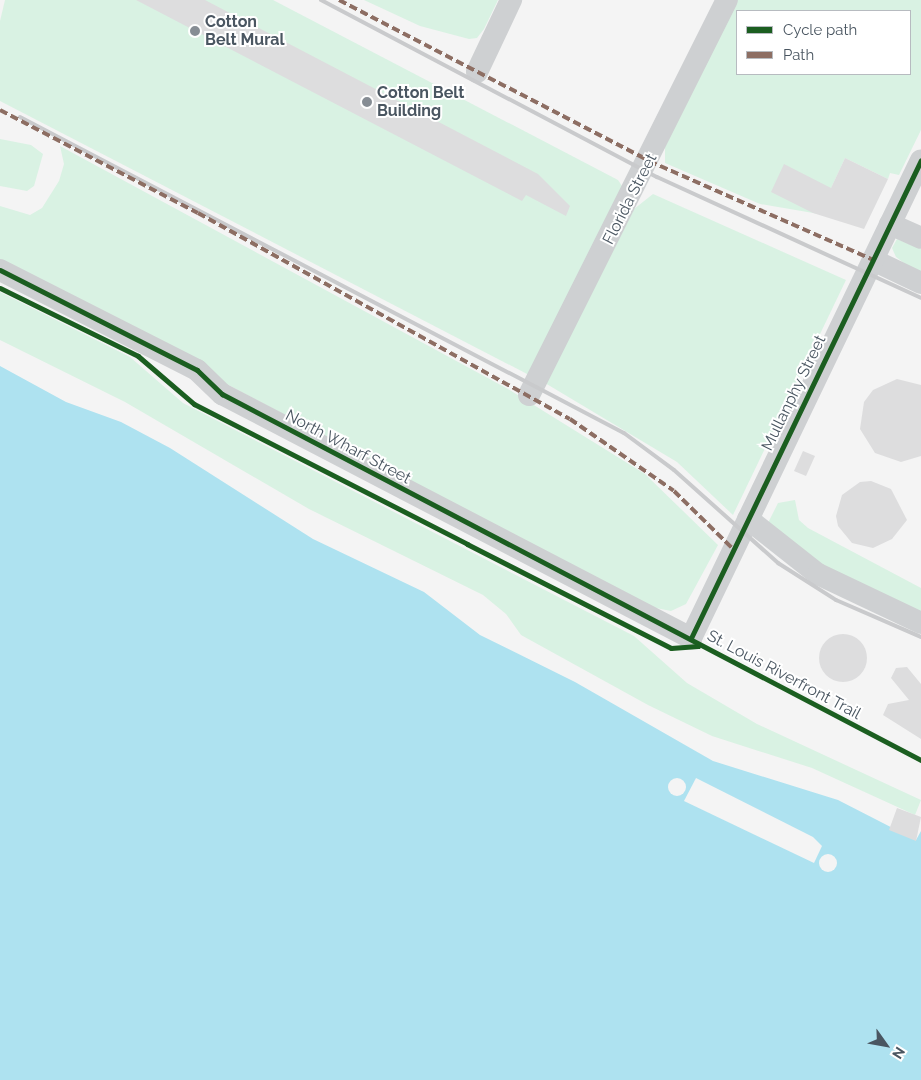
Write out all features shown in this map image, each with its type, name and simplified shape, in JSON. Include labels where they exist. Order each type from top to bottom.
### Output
[{"type":"street","points":[[477,72],[511,0]]},
{"type":"street","name":"Florida Street","points":[[529,396],[727,0]]},
{"type":"street","name":"Mullanphy Street","points":[[690,638],[921,160]]},
{"type":"street","points":[[890,224],[921,238]]},
{"type":"street","points":[[873,260],[921,283]]},
{"type":"street","name":"North Wharf Street","points":[[0,270],[197,370],[222,394],[690,638]]},
{"type":"street","points":[[748,519],[818,574],[921,623]]},
{"type":"green space","points":[[5,0],[273,0],[618,180],[624,189],[529,375],[0,101],[0,21]]},
{"type":"green space","points":[[364,0],[498,0],[484,29],[477,38],[469,39],[420,26]]},
{"type":"green space","points":[[736,0],[921,0],[921,130],[899,175],[890,173],[888,179],[845,158],[819,214],[760,204],[665,163],[665,147]]},
{"type":"green space","points":[[0,139],[31,145],[43,154],[34,186],[27,191],[0,186]]},
{"type":"green space","points":[[60,146],[508,389],[645,474],[718,545],[686,604],[671,611],[636,604],[0,262],[0,206],[30,215],[42,208],[59,181],[64,164]]},
{"type":"green space","points":[[653,194],[846,280],[733,515],[677,462],[545,383],[634,209]]},
{"type":"green space","points":[[897,239],[921,249],[921,276],[896,257],[892,248]]},
{"type":"green space","points":[[0,292],[130,357],[183,403],[634,636],[687,683],[757,724],[921,800],[915,815],[812,768],[712,736],[648,705],[521,635],[506,614],[483,595],[309,509],[125,402],[0,340]]},
{"type":"green space","points":[[795,500],[799,520],[808,528],[921,588],[921,614],[810,562],[768,523],[778,503]]},
{"type":"water","points":[[0,366],[66,402],[121,422],[170,448],[313,539],[424,592],[480,635],[575,682],[713,761],[838,800],[916,840],[921,831],[921,1080],[0,1080]]},
{"type":"pier","points":[[677,778],[683,781],[686,787],[683,793],[677,796],[671,793],[668,787],[671,781]]},
{"type":"pier","points":[[696,778],[813,837],[822,846],[814,863],[684,801]]},
{"type":"pier","points":[[828,854],[834,857],[837,863],[834,869],[828,872],[822,869],[819,863],[822,857]]},
{"type":"building","name":"Cotton Belt Building","points":[[136,0],[205,0],[538,174],[570,206],[566,216],[526,195],[522,201]]},
{"type":"building","points":[[845,158],[888,179],[864,229],[813,213],[771,192],[784,164],[831,188]]},
{"type":"building","points":[[897,379],[921,385],[921,456],[901,462],[875,453],[860,429],[864,402],[873,390]]},
{"type":"building","points":[[803,451],[815,456],[806,476],[794,471]]},
{"type":"building","points":[[871,481],[891,489],[907,520],[892,539],[873,548],[852,543],[838,526],[836,516],[842,495],[860,482]]},
{"type":"building","points":[[838,634],[848,634],[857,638],[863,644],[866,649],[866,667],[857,678],[848,682],[838,682],[829,678],[823,672],[819,663],[819,653],[823,644],[829,638]]},
{"type":"building","points":[[907,667],[921,684],[921,739],[883,715],[888,704],[909,700],[891,678],[896,668]]},
{"type":"building","points":[[897,808],[921,817],[916,841],[889,830]]},
{"type":"railway","points":[[321,0],[657,177],[921,298]]},
{"type":"railway","points":[[20,117],[624,433],[674,470],[778,563],[836,600],[921,637]]},
{"type":"marked path","points":[[339,0],[649,161],[873,260]]},
{"type":"marked path","points":[[0,110],[198,213],[570,419],[674,491],[733,549]]},
{"type":"cycle path","points":[[691,638],[921,160]]},
{"type":"cycle path","name":"St. Louis Riverfront Trail","points":[[0,270],[197,370],[222,394],[921,760]]},
{"type":"cycle path","name":"St. Louis Riverfront Trail","points":[[0,288],[138,356],[194,404],[671,648],[698,646]]},
{"type":"place","name":"Cotton Belt Mural","points":[[195,31]]},
{"type":"place","name":"Cotton Belt Building","points":[[367,102]]}]
